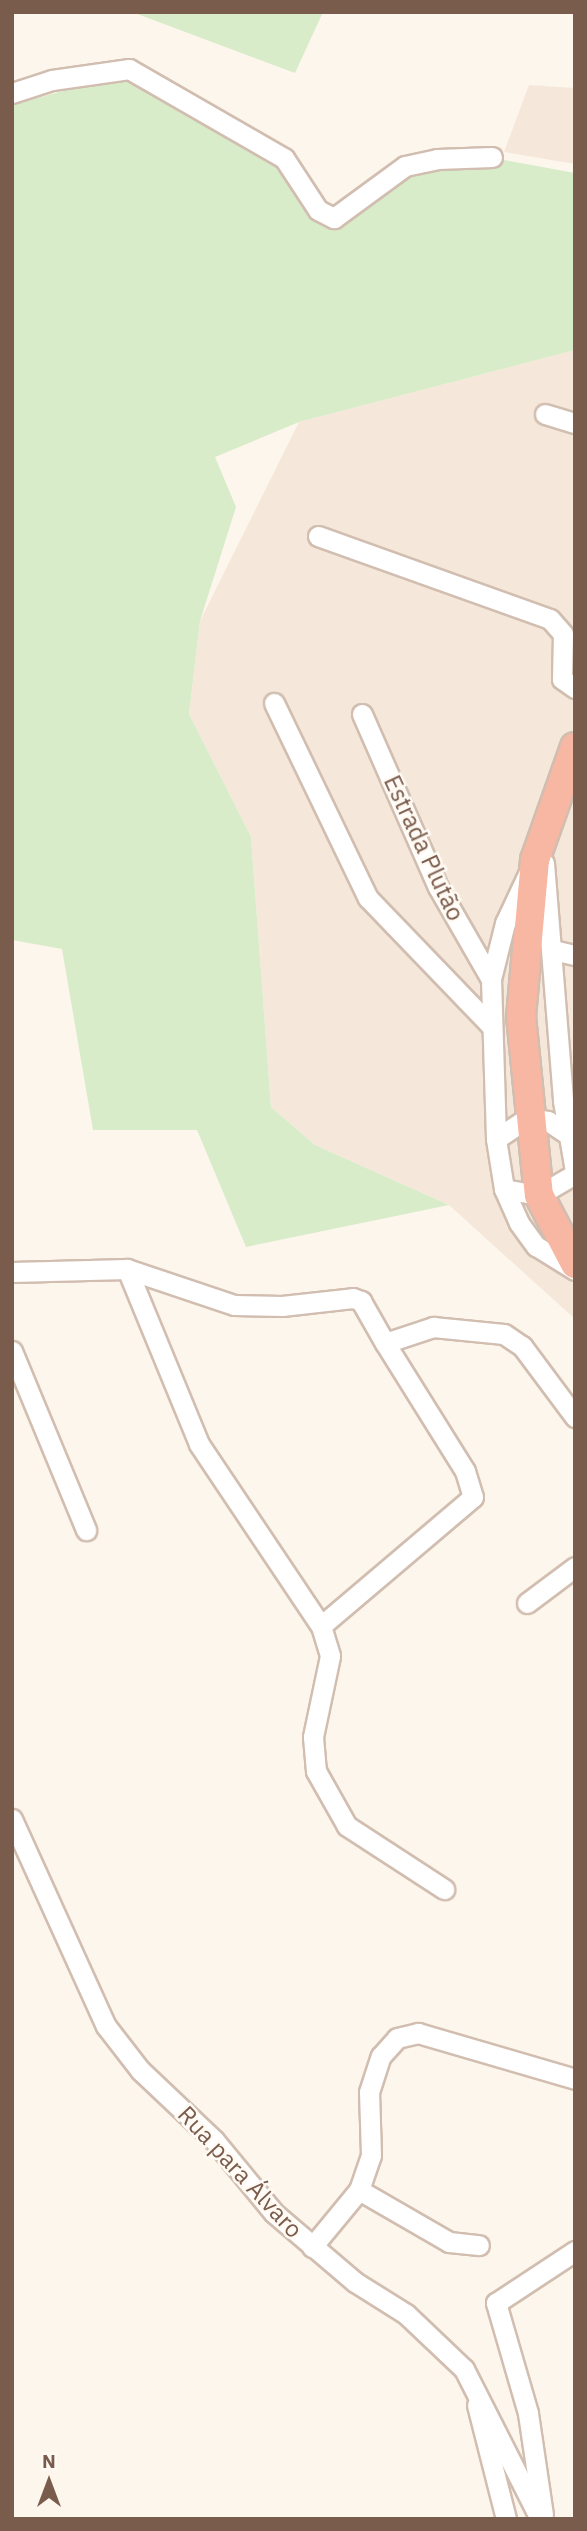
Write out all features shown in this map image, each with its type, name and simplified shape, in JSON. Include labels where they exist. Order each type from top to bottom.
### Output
[{"type":"highway","points":[[575,747],[538,848],[521,1016],[527,1118],[539,1195],[575,1264]]},
{"type":"street","points":[[12,93],[65,77],[129,69],[169,89],[198,113],[284,158],[318,210],[334,218],[405,166],[492,157]]},
{"type":"street","points":[[545,414],[575,423]]},
{"type":"street","points":[[318,536],[550,619],[564,634],[562,679],[575,688]]},
{"type":"street","points":[[274,703],[368,898],[464,1004],[491,1026]]},
{"type":"street","name":"Estrada Plutão","points":[[362,714],[438,887],[491,979]]},
{"type":"street","points":[[538,848],[505,923],[491,979],[496,1139],[504,1189],[536,1246],[575,1270]]},
{"type":"street","points":[[504,1189],[539,1195],[575,1173],[566,1132],[553,950],[538,848]]},
{"type":"street","points":[[553,950],[575,954]]},
{"type":"street","points":[[496,1139],[527,1118],[566,1132]]},
{"type":"street","points":[[127,1269],[199,1444],[321,1626],[330,1644],[330,1664],[313,1737],[316,1771],[327,1797],[347,1826],[444,1889]]},
{"type":"street","points":[[12,1272],[127,1269],[234,1304],[282,1306],[353,1298],[361,1301],[465,1471],[473,1497],[321,1626]]},
{"type":"street","points":[[385,1343],[433,1326],[504,1334],[522,1346],[575,1417]]},
{"type":"street","points":[[12,1351],[86,1530]]},
{"type":"street","points":[[527,1603],[575,1567]]},
{"type":"street","name":"Rua para Álvaro","points":[[12,1819],[106,2026],[140,2070],[312,2247],[406,2314],[450,2354],[475,2390],[541,2519]]},
{"type":"street","points":[[312,2247],[359,2190],[371,2155],[369,2092],[381,2056],[403,2035],[446,2040],[575,2079]]},
{"type":"street","points":[[359,2190],[449,2242],[479,2245]]},
{"type":"street","points":[[541,2519],[528,2413],[496,2303],[575,2251]]},
{"type":"street","points":[[475,2390],[480,2427],[498,2474],[506,2519]]},
{"type":"shaded area","points":[[529,85],[575,88],[575,164],[504,152]]},
{"type":"shaded area","points":[[575,350],[575,1319],[449,1205],[315,1145],[271,1107],[251,837],[189,714],[200,621],[299,422]]},
{"type":"green space","points":[[132,12],[323,12],[295,73]]},
{"type":"green space","points":[[121,75],[284,165],[313,216],[345,222],[404,172],[435,166],[476,168],[504,160],[575,173],[575,350],[299,422],[215,457],[236,507],[200,621],[189,714],[251,837],[271,1107],[315,1145],[449,1205],[246,1247],[197,1130],[93,1130],[62,949],[12,940],[12,105]]}]
